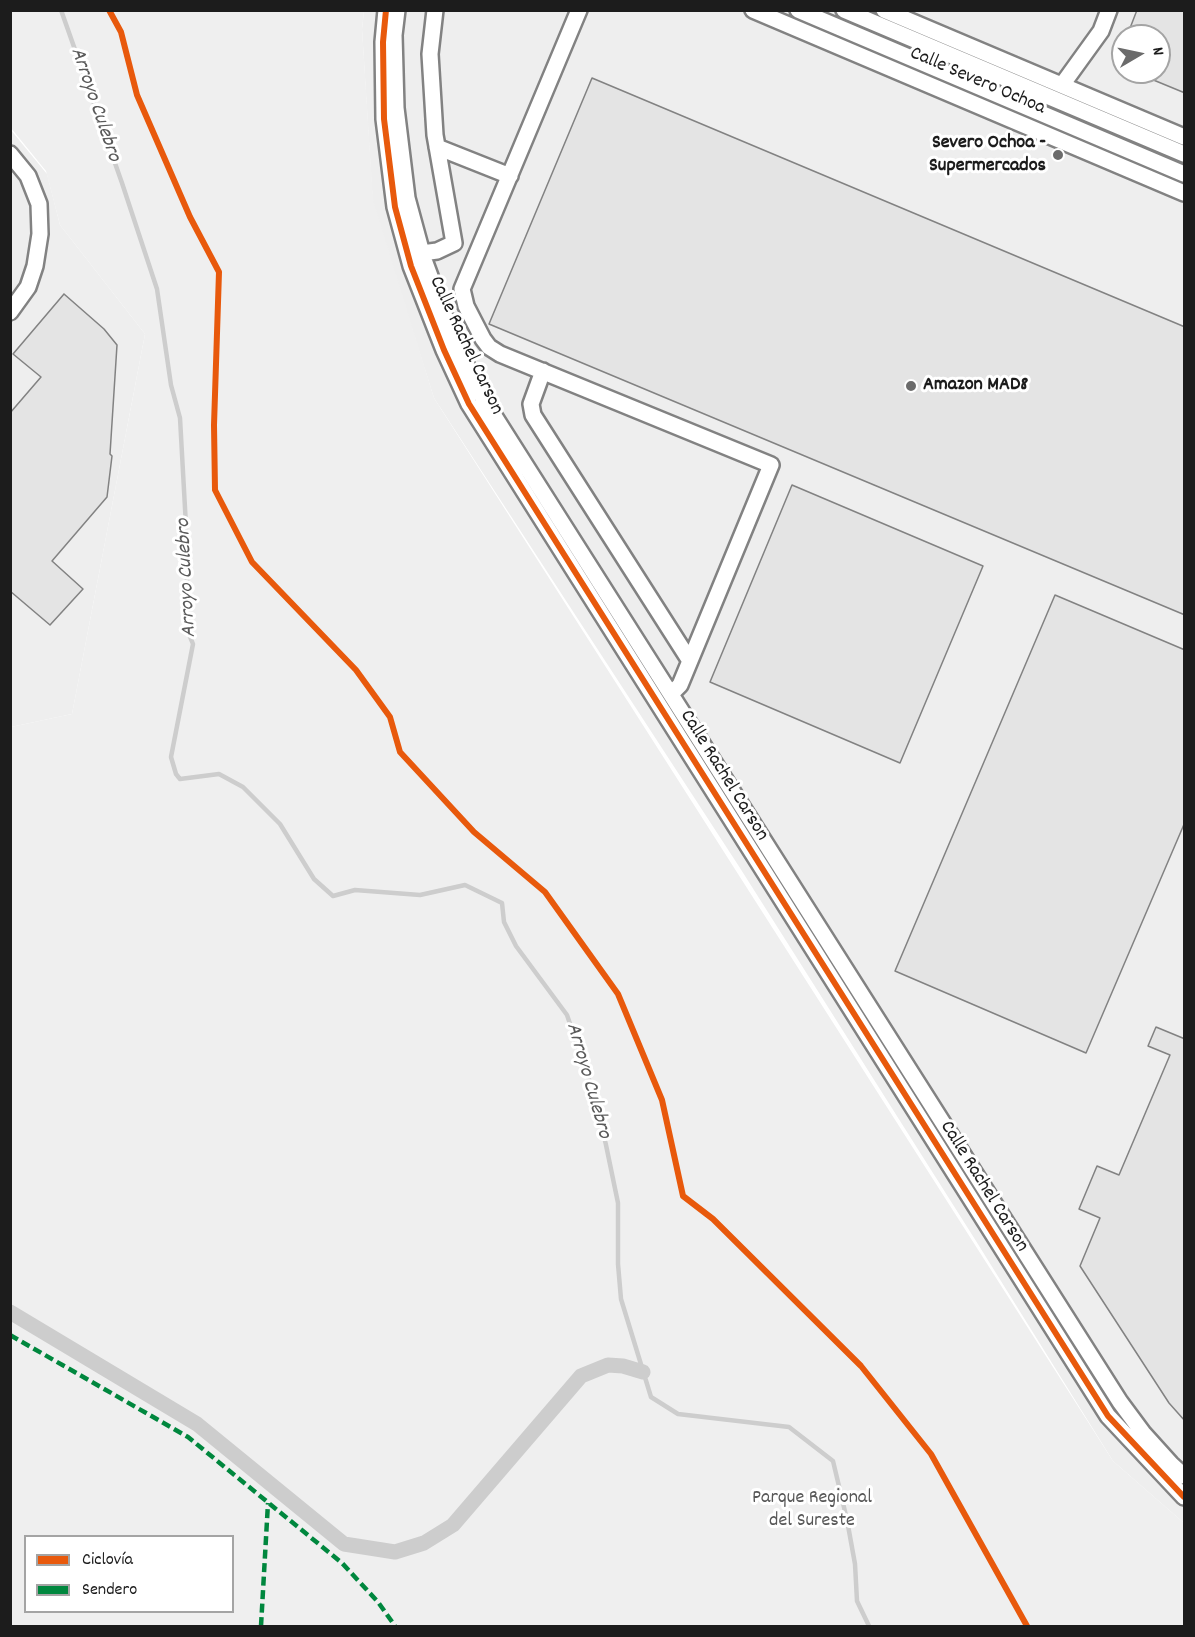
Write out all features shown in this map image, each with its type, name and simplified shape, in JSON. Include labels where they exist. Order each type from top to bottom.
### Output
[{"type":"street","name":"Calle Rachel Carson","points":[[386,10],[383,42],[384,119],[395,207],[411,266],[444,350],[469,404],[1108,1416],[1185,1497]]},
{"type":"street","name":"Calle Rachel Carson","points":[[397,10],[394,35],[396,108],[407,198],[422,253],[454,341],[484,400],[1120,1402],[1143,1433],[1185,1476]]},
{"type":"street","points":[[422,253],[437,251],[454,243],[437,147],[430,54],[435,10]]},
{"type":"street","points":[[579,10],[462,289],[466,306],[483,339],[489,347],[500,354],[771,465],[680,685],[671,694]]},
{"type":"street","name":"Calle Severo Ochoa","points":[[753,10],[1185,193]]},
{"type":"street","name":"Calle Severo Ochoa","points":[[798,10],[1185,174]]},
{"type":"street","name":"Calle Severo Ochoa","points":[[844,10],[1185,154]]},
{"type":"street","name":"Calle Severo Ochoa","points":[[884,10],[1185,136]]},
{"type":"street","points":[[1062,85],[1101,31],[1109,10]]},
{"type":"street","points":[[437,147],[510,176]]},
{"type":"street","points":[[10,154],[28,176],[39,204],[40,234],[35,266],[28,286],[10,312]]},
{"type":"street","points":[[543,371],[531,405],[533,415],[690,661]]},
{"type":"shaded area","points":[[364,11],[1184,11],[1184,1523],[1113,1461],[740,868],[434,398],[373,205],[362,29]]},
{"type":"shaded area","points":[[10,129],[47,174],[60,225],[145,334],[72,714],[11,727]]},
{"type":"green space","name":"Parque Regional del Sureste","points":[[11,10],[364,11],[362,29],[373,199],[434,398],[1113,1461],[1184,1523],[1184,1626],[11,1626],[11,727],[72,714],[145,334],[60,225],[46,171],[11,128]]},
{"type":"building","points":[[1137,10],[1185,10],[1185,93],[1163,84],[1171,84],[1171,24],[1132,24]]},
{"type":"building","name":"Amazon MAD8","points":[[592,78],[1185,327],[1185,615],[489,324]]},
{"type":"building","points":[[64,294],[104,329],[117,345],[110,454],[112,456],[107,497],[52,561],[83,589],[50,625],[10,591],[10,413],[41,377],[13,354]]},
{"type":"building","points":[[792,485],[983,566],[900,763],[710,682]]},
{"type":"building","points":[[1055,595],[1185,650],[1185,822],[1086,1053],[895,971]]},
{"type":"building","points":[[1156,1027],[1185,1039],[1185,1421],[1169,1403],[1080,1266],[1100,1218],[1079,1209],[1097,1166],[1119,1175],[1170,1055],[1148,1046]]},
{"type":"waterway","name":"Arroyo Culebro","points":[[61,10],[157,289],[171,385],[180,418],[186,526],[188,632],[193,644],[171,757],[176,774],[180,779],[219,774],[243,787],[280,824],[314,879],[333,896],[355,890],[420,895],[465,885],[502,903],[504,922],[516,946],[567,1015],[594,1094],[618,1203],[618,1264],[621,1299],[651,1397],[678,1414],[789,1427],[833,1461],[855,1564],[857,1601],[869,1626]]},
{"type":"waterway","points":[[10,1312],[197,1424],[344,1544],[395,1552],[424,1543],[453,1525],[581,1376],[608,1365],[623,1366],[643,1372]]},
{"type":"marked path","points":[[10,1335],[188,1437],[342,1563],[378,1602],[395,1626]]},
{"type":"marked path","points":[[261,1626],[268,1503]]},
{"type":"cycle path","points":[[109,10],[121,32],[137,95],[190,217],[219,272],[214,425],[215,490],[252,562],[356,670],[390,717],[400,752],[474,832],[545,892],[618,994],[662,1100],[683,1196],[713,1219],[861,1366],[931,1454],[1027,1626]]},
{"type":"cycle path","points":[[386,10],[383,42],[384,119],[395,207],[411,266],[444,350],[469,404],[1108,1416],[1184,1497]]},
{"type":"place","name":"Severo Ochoa - Supermercados","points":[[1058,155]]},
{"type":"place","name":"Amazon MAD8","points":[[911,386]]}]
